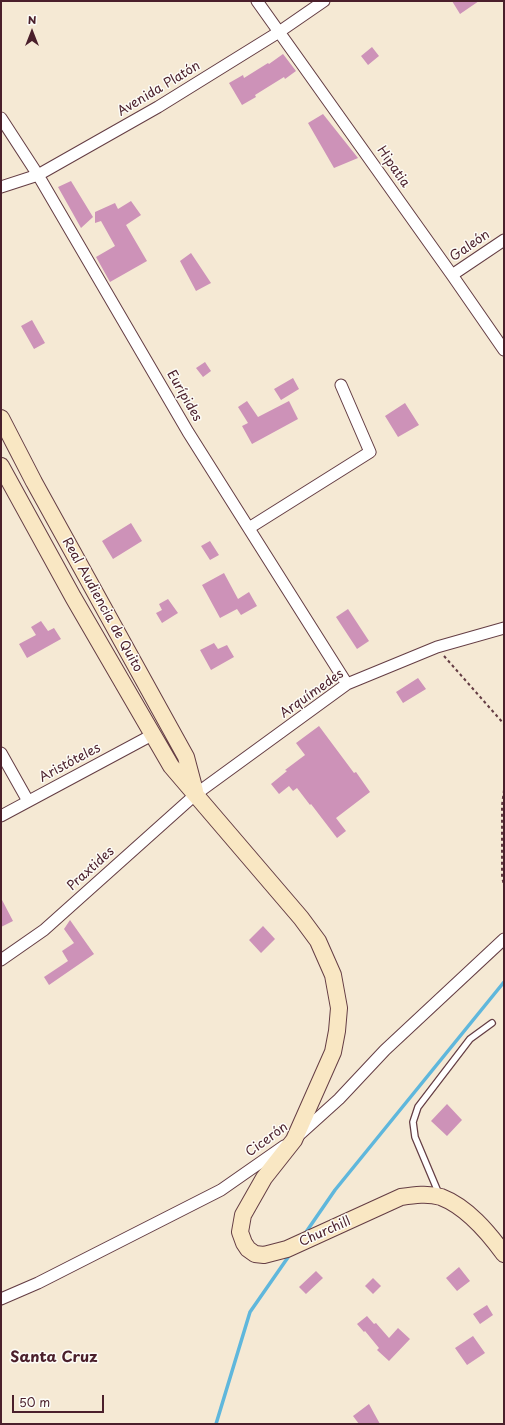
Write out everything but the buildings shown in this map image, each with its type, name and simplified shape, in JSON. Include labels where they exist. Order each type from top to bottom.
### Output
[{"type":"main road","name":"Real Audiencia de Quito","points":[[1,418],[37,489],[186,757],[196,794]]},
{"type":"main road","name":"Real Audiencia de Quito","points":[[1,466],[73,597],[171,766],[301,918],[318,941],[334,975],[339,1008],[333,1052],[294,1140]]},
{"type":"main road","name":"Churchill","points":[[294,1140],[264,1178],[243,1215],[240,1232],[248,1249],[255,1254],[264,1255],[287,1249],[401,1198],[414,1195],[440,1197],[453,1203],[470,1215],[492,1238],[504,1254]]},
{"type":"street","name":"Hipatia","points":[[257,1],[504,350]]},
{"type":"street","name":"Avenida Platón","points":[[1,187],[38,175],[158,107],[279,32],[324,1]]},
{"type":"street","name":"Eurípides","points":[[1,118],[38,175],[188,432],[348,684]]},
{"type":"street","name":"Galeón","points":[[452,275],[504,240]]},
{"type":"street","points":[[249,528],[370,452],[341,385]]},
{"type":"street","name":"Arquímedes","points":[[196,794],[348,684],[436,647],[504,628]]},
{"type":"street","name":"Aristóteles","points":[[1,816],[152,735]]},
{"type":"street","points":[[1,753],[28,801]]},
{"type":"street","name":"Praxtides","points":[[1,960],[44,930],[196,794]]},
{"type":"street","name":"Cicerón","points":[[1,1299],[38,1283],[221,1190],[294,1140],[339,1099],[385,1050],[504,939]]},
{"type":"lane","points":[[440,1197],[415,1137],[413,1122],[418,1107],[470,1040],[492,1023]]},
{"type":"path","points":[[436,647],[504,724]]},
{"type":"path","points":[[504,790],[502,805],[502,877],[504,885]]},
{"type":"waterway","points":[[304,1235],[335,1190],[504,982]]},
{"type":"waterway","points":[[216,1424],[250,1312],[291,1253]]},
{"type":"district","name":"Santa Cruz","points":[[54,1358]]}]
